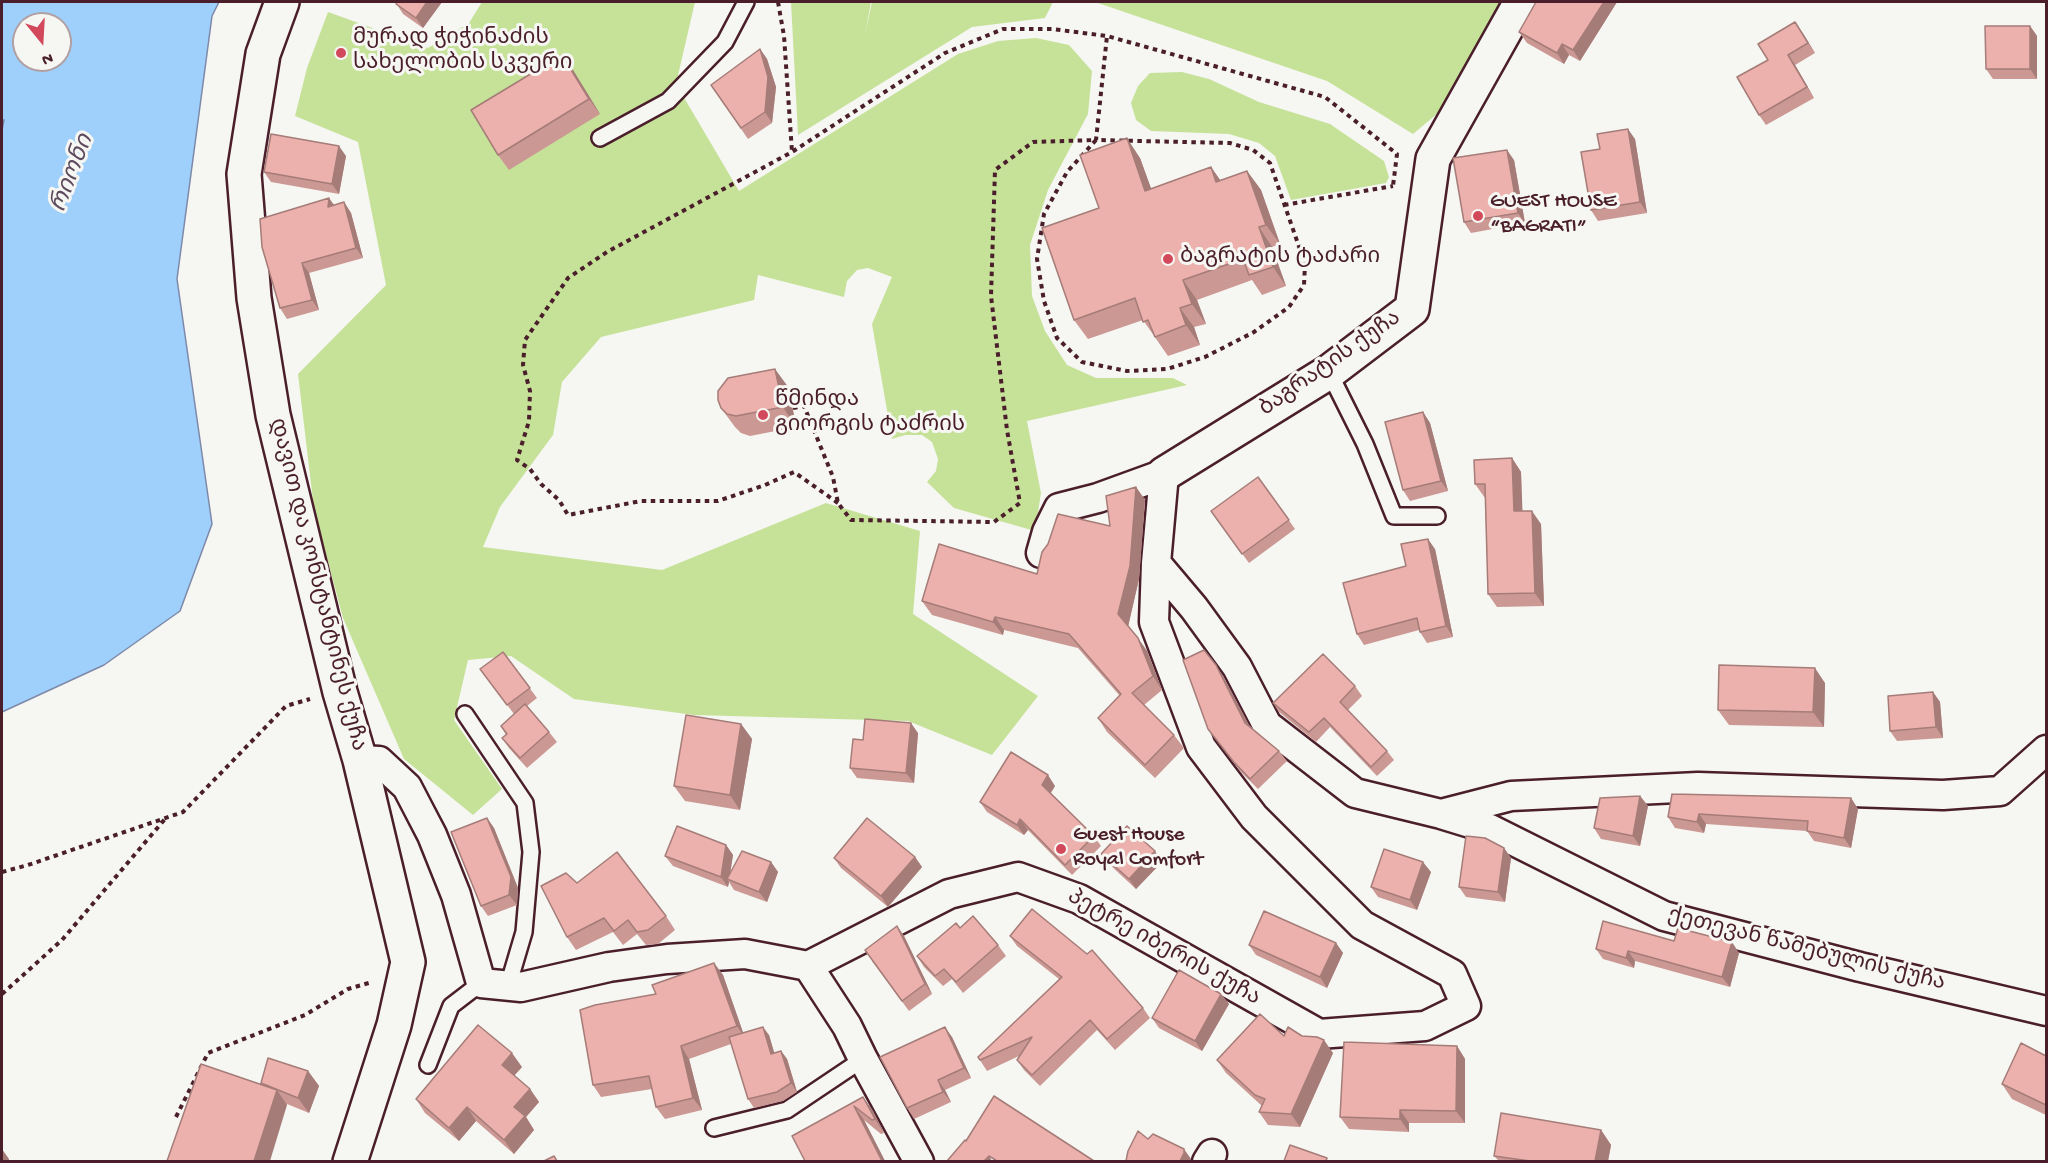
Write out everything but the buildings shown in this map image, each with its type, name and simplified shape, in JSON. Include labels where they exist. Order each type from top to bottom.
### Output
[{"type":"main road","name":"დავით და კონსტანტინეს ქუჩა","points":[[282,2],[263,54],[244,174],[254,298],[273,415],[408,962],[394,1025],[350,1161]]},
{"type":"main road","name":"ბაგრატის ქუჩა","points":[[1164,474],[1329,372],[1412,309],[1433,159],[1521,2]]},
{"type":"street","name":"ბაგრატის ქუჩა","points":[[1041,553],[1047,532],[1059,508],[1098,498],[1164,474]]},
{"type":"street","name":"პეტრე იბერის ქუჩა","points":[[808,966],[949,894],[1018,877],[1079,899],[1319,1034],[1425,1026],[1466,1006],[1452,974],[1362,925],[1254,817],[1201,747],[1154,622],[1156,563],[1164,474]]},
{"type":"street","name":"ქეთევან წამებულის ქუჩა","points":[[1156,563],[1194,608],[1237,667],[1267,725],[1355,793],[1441,814],[1490,829],[1664,916],[1860,967],[2046,1011]]},
{"type":"street","points":[[1441,814],[1510,796],[1698,787],[1943,795],[2000,791],[2046,750]]},
{"type":"street","points":[[360,760],[379,761],[406,787],[432,835],[495,985],[522,987],[609,967],[668,958],[745,954],[808,966],[847,1026],[919,1161]]},
{"type":"lane","points":[[600,138],[668,101],[725,42],[746,2]]},
{"type":"lane","points":[[1329,372],[1365,444],[1394,516],[1437,516]]},
{"type":"lane","points":[[428,1065],[451,1006],[495,985],[524,932],[531,852],[525,803],[465,714]]},
{"type":"lane","points":[[714,1128],[787,1110],[863,1059]]},
{"type":"path","points":[[778,2],[784,36],[792,152]]},
{"type":"path","points":[[1107,36],[1096,140],[1067,172],[1044,214],[1037,260],[1044,301],[1057,338],[1082,362],[1127,371],[1167,369],[1205,357],[1254,332],[1288,307],[1304,285],[1305,264],[1270,163],[1253,150],[1230,143],[1096,140],[1033,142],[995,170],[991,296],[1007,429],[1020,503],[994,522],[851,520],[838,503],[794,472],[765,485],[718,501],[641,501],[568,516],[559,500],[541,484],[530,469],[517,460],[529,421],[530,391],[523,364],[525,340],[568,278],[607,252],[792,152],[945,53],[1003,29],[1052,29],[1107,36],[1325,97],[1396,154],[1393,186]]},
{"type":"path","points":[[1284,205],[1393,186],[1431,174]]},
{"type":"path","points":[[793,408],[804,406],[833,477],[838,503]]},
{"type":"path","points":[[2,872],[28,866],[183,812],[286,706],[340,692]]},
{"type":"path","points":[[2,994],[62,940],[165,818]]},
{"type":"path","points":[[176,1117],[208,1053],[305,1015],[348,989],[375,981]]},
{"type":"green space","points":[[482,2],[695,2],[676,84],[739,191],[958,54],[998,41],[1036,38],[1069,45],[1092,71],[1088,114],[1048,190],[1030,245],[1032,296],[1045,331],[1067,365],[1096,378],[1173,378],[1187,385],[1027,421],[1041,493],[1035,531],[954,508],[927,482],[936,471],[938,459],[932,442],[922,435],[905,435],[892,439],[872,324],[892,277],[868,268],[857,270],[847,281],[844,297],[758,275],[754,300],[601,337],[562,382],[553,435],[500,507],[483,547],[662,570],[826,503],[920,531],[913,614],[1038,696],[992,755],[908,721],[694,715],[574,699],[511,656],[468,660],[454,720],[502,789],[473,815],[404,759],[343,618],[314,509],[298,374],[386,285],[358,142],[295,116],[307,68],[328,12],[428,48],[469,23]]},
{"type":"green space","points":[[791,2],[871,2],[865,35],[872,2],[1053,2],[1045,18],[972,27],[798,135]]},
{"type":"green space","points":[[1095,2],[1507,2],[1444,108],[1413,134],[1327,81]]},
{"type":"green space","points":[[1182,72],[1209,79],[1259,102],[1330,124],[1384,161],[1389,177],[1386,183],[1291,200],[1275,156],[1259,143],[1229,134],[1151,131],[1136,120],[1131,103],[1138,86],[1150,73]]},
{"type":"water","name":"რიონი","points":[[2,2],[219,2],[212,16],[177,279],[212,524],[180,611],[104,665],[2,712],[2,130],[4,120],[2,120]]},
{"type":"place","name":"მურად ჭიჭინაძის სახელობის სკვერი","points":[[341,53]]},
{"type":"place","name":"GUEST HOUSE “BAGRATI”","points":[[1478,216]]},
{"type":"place","name":"ბაგრატის ტაძარი","points":[[1168,259]]},
{"type":"place","name":"წმინდა გიორგის ტაძრის","points":[[763,415]]},
{"type":"place","name":"Guest House Royal Comfort","points":[[1061,849]]}]
